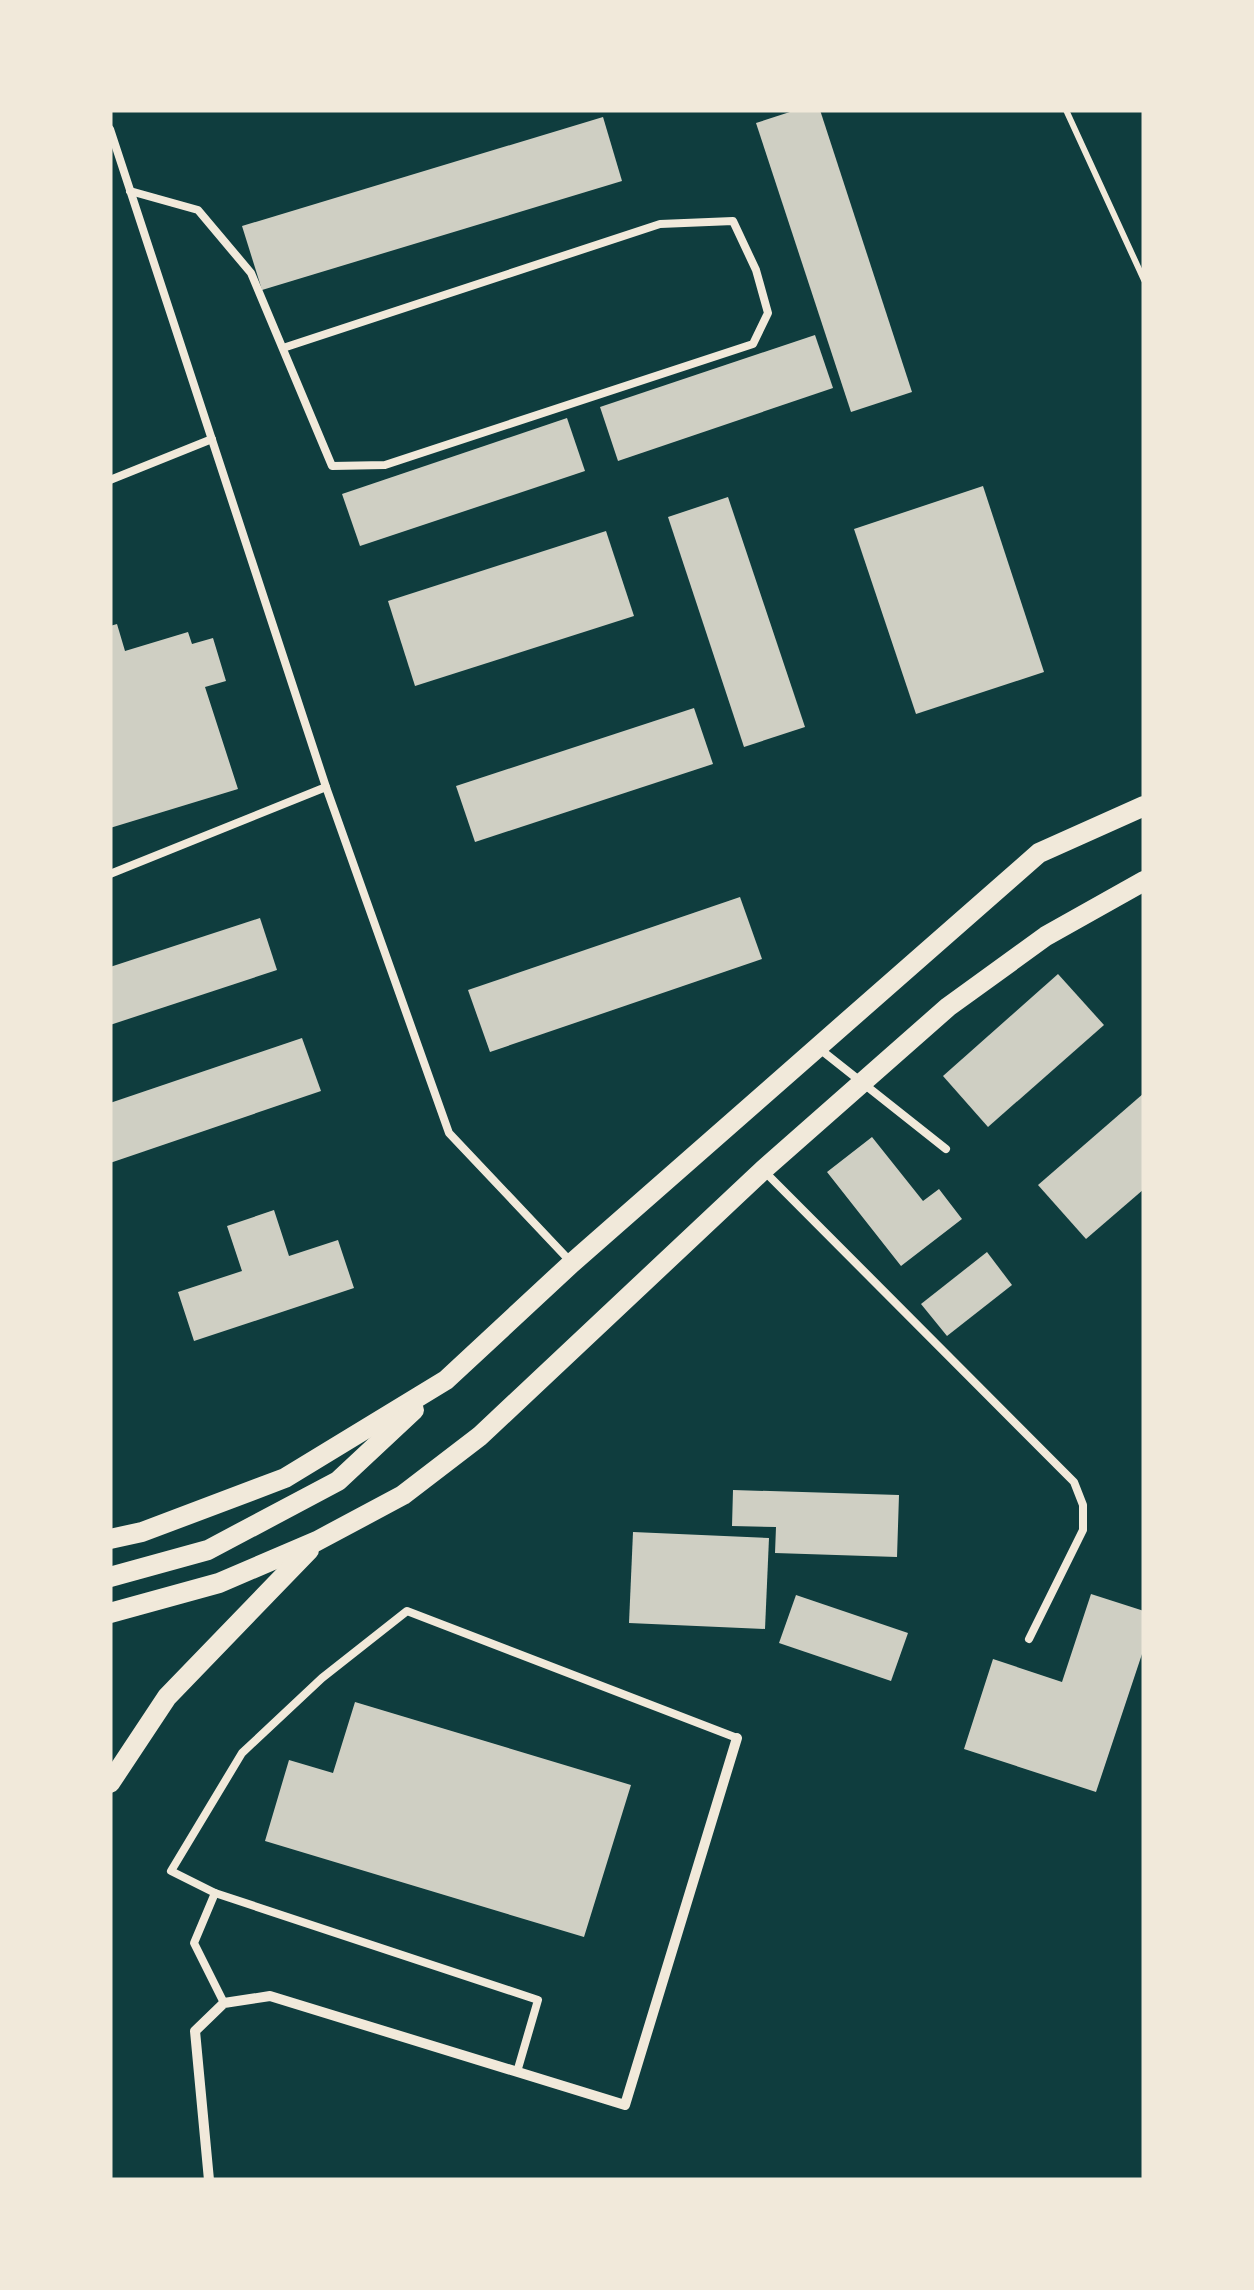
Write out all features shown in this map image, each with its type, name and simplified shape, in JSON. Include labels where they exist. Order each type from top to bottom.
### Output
[{"type":"main road","points":[[110,1577],[208,1550],[338,1480],[572,1263],[1039,852],[1144,806]]},
{"type":"main road","points":[[110,1613],[219,1583],[318,1541],[402,1494],[480,1436],[762,1170],[948,1007],[1046,936],[1144,882]]},
{"type":"main road","points":[[110,1539],[142,1532],[285,1478],[446,1380]]},
{"type":"main road","points":[[110,1782],[168,1697],[318,1541]]},
{"type":"street","points":[[209,2180],[195,2031],[224,2004],[270,1996],[625,2105],[737,1738]]},
{"type":"lane","points":[[110,129],[326,788],[449,1133],[572,1263]]},
{"type":"lane","points":[[130,191],[198,210],[252,273],[282,348],[332,466],[385,465],[753,344],[768,312],[756,270],[733,222],[660,224],[282,348]]},
{"type":"lane","points":[[110,480],[212,440]]},
{"type":"lane","points":[[110,874],[326,788]]},
{"type":"lane","points":[[818,1047],[946,1149]]},
{"type":"lane","points":[[762,1170],[1074,1482],[1083,1506],[1084,1530],[1029,1639]]},
{"type":"lane","points":[[517,2072],[538,2000],[215,1894],[171,1871],[242,1754],[322,1678],[407,1611],[737,1738]]},
{"type":"lane","points":[[215,1894],[194,1943],[224,2004]]},
{"type":"path","points":[[1066,110],[1144,280]]},
{"type":"building","points":[[796,110],[820,110],[912,392],[851,412],[756,123]]},
{"type":"building","points":[[603,117],[622,181],[262,290],[242,226]]},
{"type":"building","points":[[815,335],[833,388],[618,461],[600,407]]},
{"type":"building","points":[[567,418],[585,471],[360,546],[342,494]]},
{"type":"building","points":[[983,486],[1044,672],[916,714],[854,529]]},
{"type":"building","points":[[728,497],[805,727],[744,747],[668,517]]},
{"type":"building","points":[[606,531],[634,616],[415,686],[388,601]]},
{"type":"building","points":[[117,624],[125,651],[188,632],[192,644],[213,638],[226,681],[205,687],[238,789],[110,828],[110,626]]},
{"type":"building","points":[[694,708],[713,764],[475,842],[456,786]]},
{"type":"building","points":[[740,897],[762,959],[490,1052],[468,990]]},
{"type":"building","points":[[260,918],[277,970],[110,1025],[110,967]]},
{"type":"building","points":[[1058,974],[1104,1025],[988,1127],[943,1076]]},
{"type":"building","points":[[302,1038],[321,1091],[110,1163],[110,1103]]},
{"type":"building","points":[[1144,1093],[1144,1189],[1086,1239],[1038,1185]]},
{"type":"building","points":[[872,1137],[923,1201],[939,1189],[962,1219],[901,1266],[827,1172]]},
{"type":"building","points":[[274,1210],[289,1256],[338,1240],[354,1288],[194,1341],[178,1292],[242,1271],[227,1226]]},
{"type":"building","points":[[987,1252],[1012,1285],[947,1336],[921,1304]]},
{"type":"building","points":[[733,1490],[899,1495],[897,1557],[775,1553],[776,1527],[732,1526]]},
{"type":"building","points":[[633,1532],[769,1538],[765,1629],[629,1623]]},
{"type":"building","points":[[1091,1594],[1144,1611],[1144,1648],[1096,1792],[964,1749],[993,1659],[1062,1682]]},
{"type":"building","points":[[796,1595],[908,1633],[891,1681],[779,1643]]},
{"type":"building","points":[[355,1702],[631,1785],[584,1937],[265,1841],[289,1760],[333,1773]]}]
